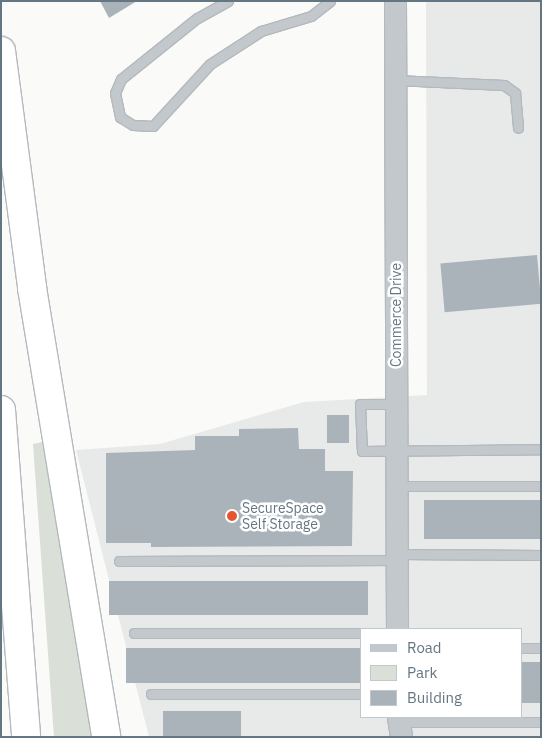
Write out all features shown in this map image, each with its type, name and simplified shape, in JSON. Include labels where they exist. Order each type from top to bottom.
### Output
[{"type":"highway","points":[[1,51],[32,288],[106,737]]},
{"type":"highway","points":[[1,410],[26,737]]},
{"type":"street","name":"Commerce Drive","points":[[395,1],[397,628]]},
{"type":"lane","points":[[228,1],[197,18],[121,79],[115,92],[120,117],[133,125],[153,126],[210,64],[261,31],[311,16],[330,1]]},
{"type":"lane","points":[[395,80],[504,85],[515,93],[518,128]]},
{"type":"lane","points":[[396,404],[360,404],[362,451],[541,449]]},
{"type":"lane","points":[[397,486],[541,486]]},
{"type":"lane","points":[[119,561],[541,555]]},
{"type":"lane","points":[[134,633],[360,633]]},
{"type":"lane","points":[[522,648],[541,648]]},
{"type":"lane","points":[[151,694],[360,694]]},
{"type":"lane","points":[[399,725],[541,722]]},
{"type":"shaded area","points":[[426,1],[541,1],[541,737],[149,737],[76,450],[160,444],[304,402],[427,395]]},
{"type":"green space","points":[[42,442],[95,737],[54,737],[33,444]]},
{"type":"building","points":[[100,1],[137,1],[109,18]]},
{"type":"building","points":[[537,255],[541,304],[445,312],[440,263]]},
{"type":"building","points":[[327,415],[349,415],[349,443],[327,443]]},
{"type":"building","points":[[298,428],[299,449],[325,449],[325,471],[353,471],[352,546],[151,547],[151,543],[106,543],[106,453],[195,450],[195,436],[239,436],[239,429]]},
{"type":"building","points":[[424,500],[541,500],[541,539],[424,539]]},
{"type":"building","points":[[109,581],[368,581],[368,615],[109,615]]},
{"type":"building","points":[[126,648],[360,648],[360,683],[126,683]]},
{"type":"building","points":[[522,662],[541,662],[541,703],[522,703]]},
{"type":"building","points":[[163,711],[241,711],[241,737],[163,737]]},
{"type":"place","name":"SecureSpace Self Storage","points":[[232,516]]}]
